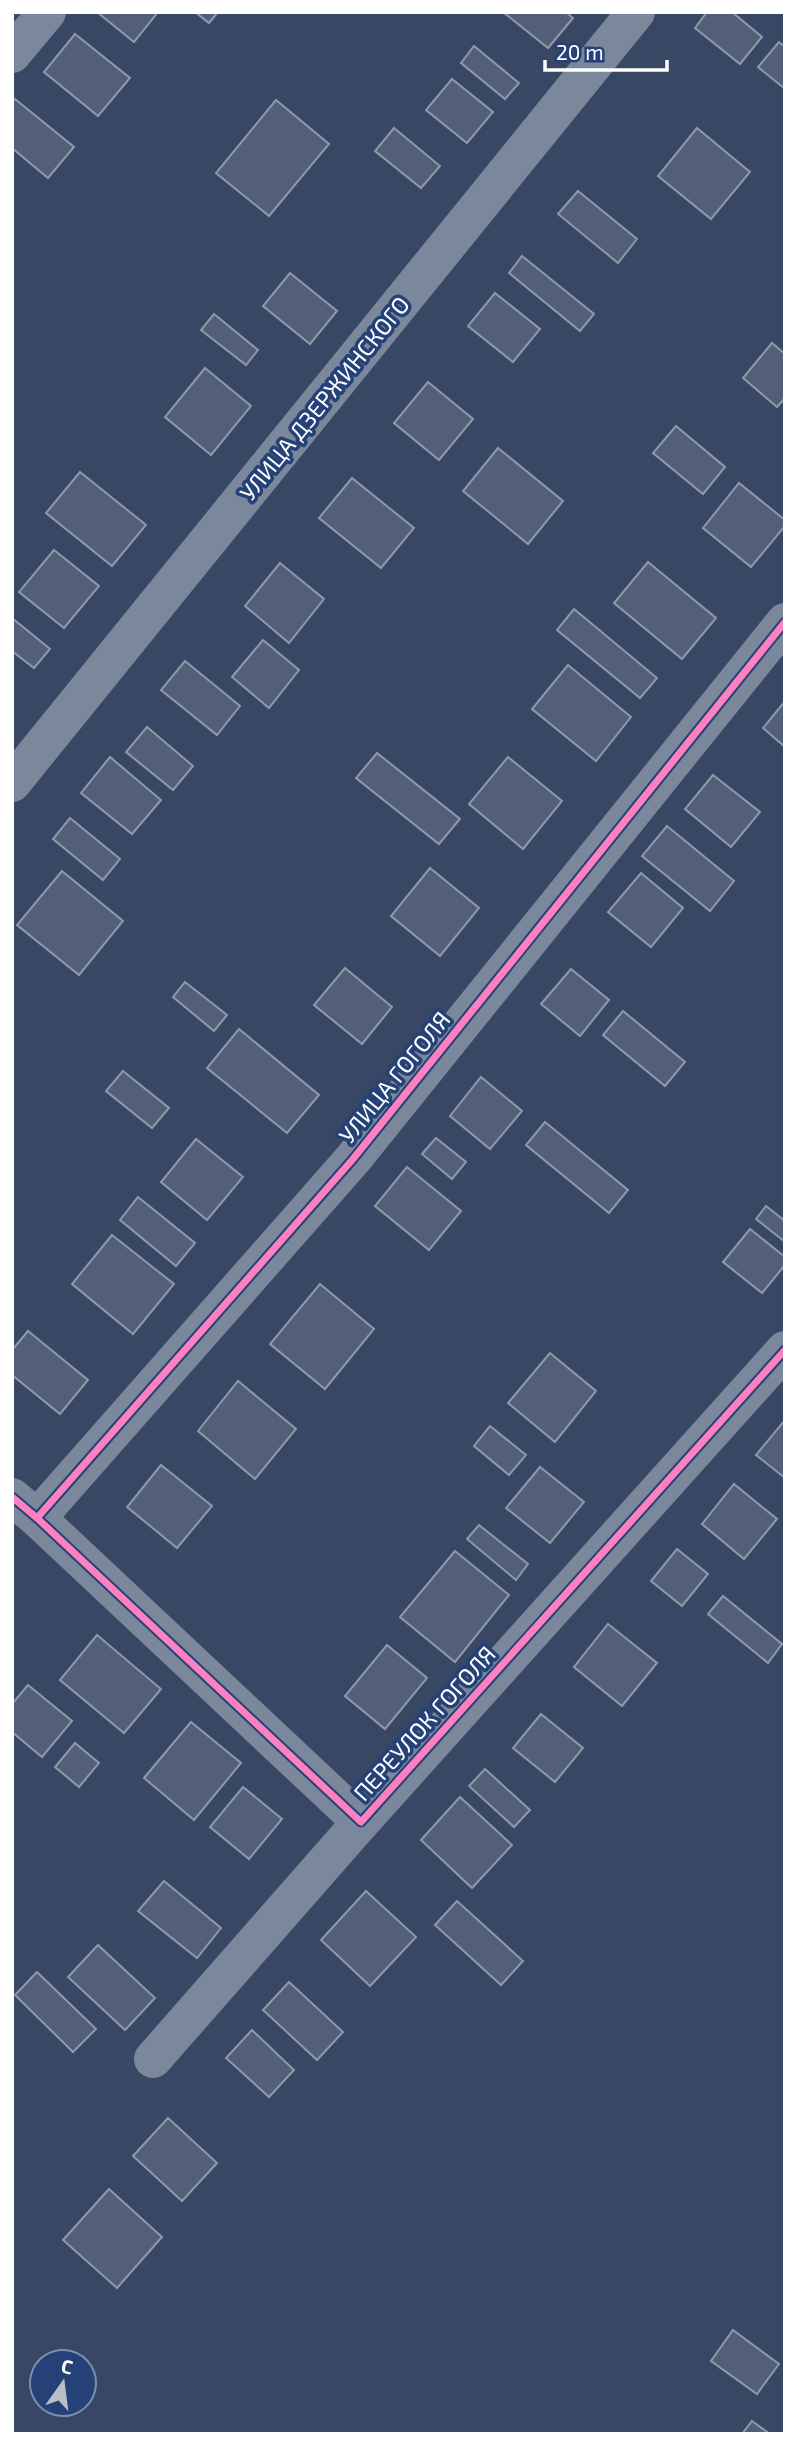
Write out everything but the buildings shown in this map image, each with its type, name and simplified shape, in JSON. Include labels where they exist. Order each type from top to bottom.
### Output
[{"type":"street","points":[[12,54],[47,12]]},
{"type":"street","name":"УЛИЦА ДЗЕРЖИНСКОГО","points":[[12,783],[636,12]]},
{"type":"street","name":"УЛИЦА ГОГОЛЯ","points":[[25,1507],[353,1159],[785,622]]},
{"type":"street","name":"ПЕРЕУЛОК ГОГОЛЯ","points":[[153,2059],[361,1822],[785,1350]]},
{"type":"street","name":"ПЕРЕУЛОК ГОГОЛЯ","points":[[25,1507],[361,1822]]},
{"type":"cycle path","points":[[12,1497],[37,1518],[353,1159],[785,622]]},
{"type":"cycle path","points":[[37,1518],[361,1822],[785,1350]]}]
